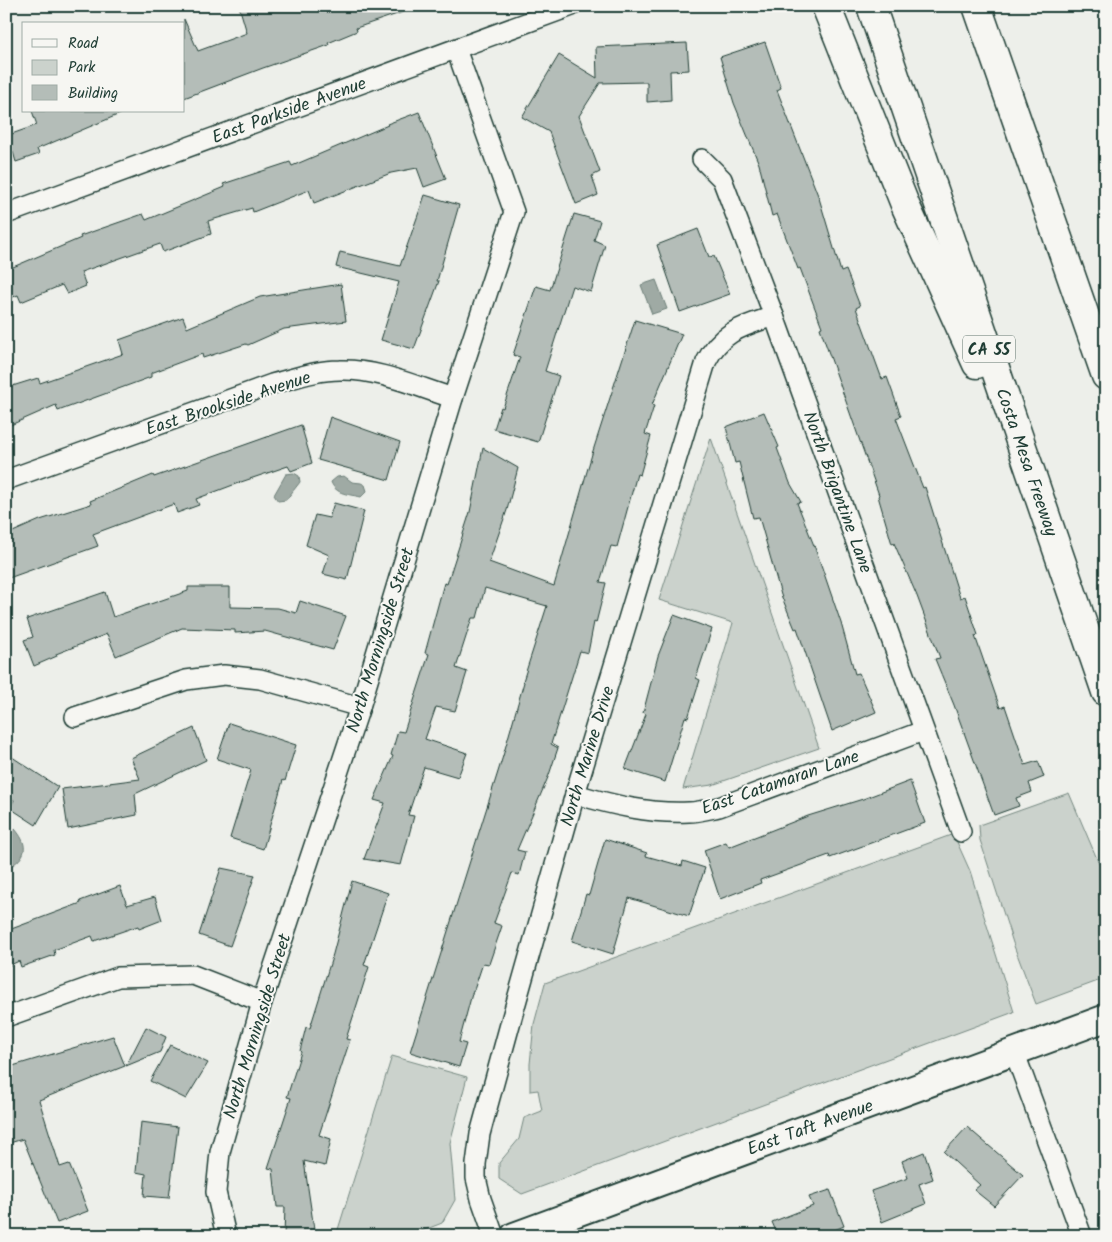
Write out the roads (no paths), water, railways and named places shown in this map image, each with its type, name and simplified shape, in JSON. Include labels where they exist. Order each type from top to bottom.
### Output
[{"type":"highway","points":[[826,6],[906,207],[1047,519]]},
{"type":"highway","name":"Costa Mesa Freeway","points":[[871,6],[1106,692]]},
{"type":"highway","points":[[977,6],[1106,376]]},
{"type":"main road","name":"East Taft Avenue","points":[[514,1236],[1106,1018]]},
{"type":"street","name":"East Parkside Avenue","points":[[6,214],[572,6]]},
{"type":"street","name":"North Morningside Street","points":[[226,1236],[216,1192],[220,1152],[262,1002],[360,707],[453,398],[514,212],[456,48]]},
{"type":"street","name":"North Brigantine Lane","points":[[702,159],[722,179],[774,316],[961,832]]},
{"type":"street","name":"North Marine Drive","points":[[494,1236],[476,1178],[477,1150],[512,1017],[575,794],[706,362],[712,349],[726,335],[744,326],[774,316]]},
{"type":"street","name":"East Brookside Avenue","points":[[6,480],[272,384],[310,373],[341,370],[374,373],[453,398]]},
{"type":"street","points":[[75,717],[186,680],[224,675],[260,678],[360,707]]},
{"type":"street","name":"East Catamaran Lane","points":[[575,794],[618,806],[654,812],[691,812],[719,807],[923,731]]},
{"type":"street","points":[[6,1017],[118,977],[193,975],[262,1002]]},
{"type":"street","points":[[1014,1051],[1082,1236]]}]
